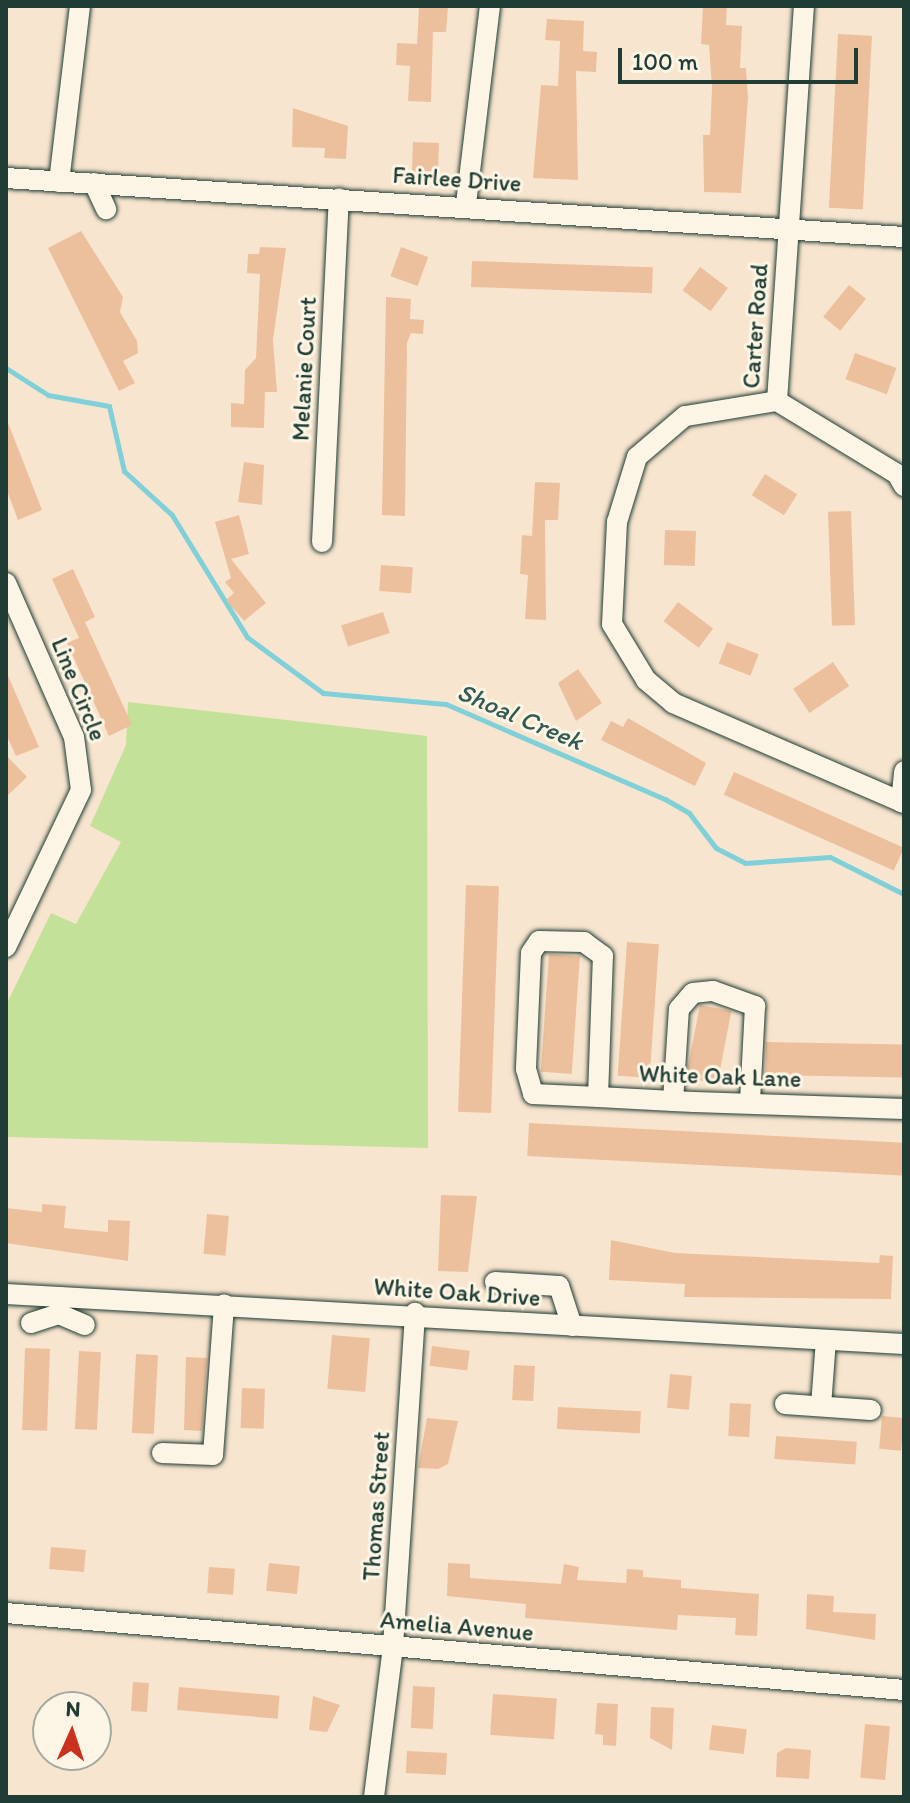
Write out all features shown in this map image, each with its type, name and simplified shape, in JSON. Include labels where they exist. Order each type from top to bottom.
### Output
[{"type":"street","points":[[59,182],[80,6]]},
{"type":"street","points":[[466,204],[490,6]]},
{"type":"street","name":"Carter Road","points":[[804,6],[777,401],[685,416],[637,457],[617,522],[612,624],[646,680],[673,703],[903,802]]},
{"type":"street","name":"Fairlee Drive","points":[[6,178],[466,204],[904,237]]},
{"type":"street","points":[[94,183],[106,209]]},
{"type":"street","name":"Melanie Court","points":[[322,542],[339,198]]},
{"type":"street","points":[[777,401],[897,474],[904,486]]},
{"type":"street","name":"Line Circle","points":[[6,583],[74,737],[81,790],[6,947]]},
{"type":"street","points":[[903,802],[904,771]]},
{"type":"street","name":"White Oak Lane","points":[[598,1097],[603,956],[584,942],[539,941],[531,953],[526,1069],[533,1094],[673,1101],[904,1109]]},
{"type":"street","points":[[673,1101],[679,1009],[693,993],[713,991],[755,1006],[750,1102]]},
{"type":"street","points":[[495,1282],[559,1286],[572,1326]]},
{"type":"street","name":"White Oak Drive","points":[[6,1294],[59,1305],[224,1304],[904,1344]]},
{"type":"street","points":[[162,1453],[213,1455],[224,1304]]},
{"type":"street","points":[[31,1323],[59,1305],[85,1325]]},
{"type":"street","name":"Thomas Street","points":[[374,1797],[393,1646],[415,1313]]},
{"type":"street","points":[[821,1406],[826,1340]]},
{"type":"street","points":[[785,1404],[871,1410]]},
{"type":"street","name":"Amelia Avenue","points":[[6,1613],[904,1690]]},
{"type":"green space","points":[[128,702],[427,736],[428,1148],[6,1137],[6,1005],[51,913],[76,924],[121,842],[90,826],[126,745]]},
{"type":"building","points":[[419,6],[448,7],[446,32],[433,32],[431,102],[408,101],[410,66],[396,65],[397,43],[417,44]]},
{"type":"building","points":[[703,6],[727,6],[726,25],[742,26],[740,68],[746,68],[748,98],[741,193],[704,192],[703,135],[710,135],[712,87],[709,45],[701,44]]},
{"type":"building","points":[[547,19],[584,21],[583,51],[597,52],[596,72],[576,71],[578,180],[533,178],[541,85],[558,86],[560,41],[545,40]]},
{"type":"building","points":[[838,34],[872,36],[863,210],[829,208]]},
{"type":"building","points":[[293,108],[348,126],[346,159],[324,158],[325,148],[292,147]]},
{"type":"building","points":[[413,142],[439,143],[438,178],[412,177]]},
{"type":"building","points":[[81,231],[123,297],[120,312],[137,341],[138,353],[123,361],[135,383],[119,391],[48,248]]},
{"type":"building","points":[[260,247],[286,248],[273,340],[277,392],[265,392],[264,428],[231,427],[231,403],[244,404],[245,370],[256,358],[260,274],[247,273],[248,254],[259,254]]},
{"type":"building","points":[[401,247],[428,257],[418,286],[390,276]]},
{"type":"building","points":[[472,261],[653,267],[652,293],[471,287]]},
{"type":"building","points":[[700,267],[728,288],[710,311],[683,290]]},
{"type":"building","points":[[849,285],[866,299],[840,331],[823,317]]},
{"type":"building","points":[[386,297],[411,299],[410,319],[424,320],[423,334],[411,333],[407,343],[405,516],[382,515]]},
{"type":"building","points":[[855,353],[896,368],[887,394],[845,379]]},
{"type":"building","points":[[7,420],[42,510],[18,520],[6,488]]},
{"type":"building","points":[[244,462],[264,465],[262,505],[238,502]]},
{"type":"building","points":[[765,474],[797,494],[784,515],[752,495]]},
{"type":"building","points":[[535,482],[560,483],[558,520],[545,520],[546,620],[525,619],[528,575],[520,574],[522,535],[532,536]]},
{"type":"building","points":[[851,511],[855,625],[832,626],[828,512]]},
{"type":"building","points":[[239,515],[249,554],[231,559],[266,603],[244,621],[226,600],[234,593],[225,582],[231,578],[215,522]]},
{"type":"building","points":[[665,530],[696,531],[695,566],[664,565]]},
{"type":"building","points":[[381,565],[413,567],[411,593],[379,591]]},
{"type":"building","points":[[73,569],[95,617],[85,622],[132,725],[109,736],[67,643],[79,638],[52,579]]},
{"type":"building","points":[[678,602],[713,628],[699,648],[664,621]]},
{"type":"building","points":[[383,612],[390,633],[348,647],[341,626]]},
{"type":"building","points":[[727,642],[759,654],[750,676],[719,663]]},
{"type":"building","points":[[833,662],[849,686],[809,713],[793,689]]},
{"type":"building","points":[[578,669],[602,703],[576,721],[558,683]]},
{"type":"building","points":[[6,671],[39,747],[16,756],[6,734]]},
{"type":"building","points":[[628,718],[706,763],[695,786],[601,740],[611,721],[623,727]]},
{"type":"building","points":[[6,755],[27,777],[6,797]]},
{"type":"building","points":[[734,772],[904,848],[894,870],[724,795]]},
{"type":"building","points":[[466,885],[499,886],[491,1113],[458,1112]]},
{"type":"building","points":[[627,942],[659,944],[650,1078],[618,1076]]},
{"type":"building","points":[[549,954],[580,956],[572,1074],[541,1072]]},
{"type":"building","points":[[700,1005],[731,1011],[717,1084],[686,1078]]},
{"type":"building","points":[[766,1042],[904,1044],[903,1077],[765,1075]]},
{"type":"building","points":[[529,1123],[903,1143],[902,1176],[527,1156]]},
{"type":"building","points":[[441,1195],[477,1196],[468,1272],[438,1271]]},
{"type":"building","points":[[42,1204],[66,1206],[64,1228],[108,1232],[108,1220],[130,1221],[128,1261],[6,1243],[6,1208],[42,1212]]},
{"type":"building","points":[[207,1214],[229,1216],[225,1256],[204,1254]]},
{"type":"building","points":[[611,1240],[675,1253],[879,1263],[880,1255],[893,1256],[891,1299],[684,1297],[685,1284],[609,1280]]},
{"type":"building","points":[[332,1335],[370,1338],[365,1392],[327,1389]]},
{"type":"building","points":[[432,1346],[470,1351],[467,1370],[430,1366]]},
{"type":"building","points":[[25,1348],[50,1349],[47,1431],[22,1430]]},
{"type":"building","points":[[79,1351],[101,1352],[97,1430],[75,1429]]},
{"type":"building","points":[[136,1354],[158,1355],[154,1434],[132,1433]]},
{"type":"building","points":[[186,1357],[207,1358],[202,1431],[184,1430]]},
{"type":"building","points":[[514,1365],[535,1366],[533,1401],[512,1400]]},
{"type":"building","points":[[670,1374],[692,1376],[689,1410],[667,1408]]},
{"type":"building","points":[[242,1388],[265,1389],[264,1429],[241,1428]]},
{"type":"building","points":[[730,1403],[751,1404],[749,1437],[728,1436]]},
{"type":"building","points":[[558,1407],[641,1411],[640,1433],[557,1429]]},
{"type":"building","points":[[882,1416],[904,1418],[901,1451],[879,1449]]},
{"type":"building","points":[[427,1418],[458,1421],[448,1464],[438,1469],[418,1468]]},
{"type":"building","points":[[776,1436],[857,1442],[855,1465],[774,1459]]},
{"type":"building","points":[[51,1547],[86,1550],[84,1572],[49,1569]]},
{"type":"building","points":[[269,1563],[300,1566],[297,1594],[266,1591]]},
{"type":"building","points":[[448,1563],[470,1564],[470,1578],[561,1584],[564,1564],[579,1567],[577,1580],[626,1583],[627,1569],[643,1570],[643,1577],[681,1580],[681,1588],[759,1594],[757,1636],[735,1635],[736,1618],[678,1615],[677,1630],[525,1618],[526,1604],[447,1596]]},
{"type":"building","points":[[209,1567],[235,1569],[233,1595],[207,1593]]},
{"type":"building","points":[[807,1594],[834,1596],[833,1612],[876,1614],[875,1640],[806,1629]]},
{"type":"building","points":[[133,1682],[149,1683],[147,1712],[131,1711]]},
{"type":"building","points":[[413,1686],[435,1687],[433,1729],[411,1728]]},
{"type":"building","points":[[179,1687],[280,1696],[278,1719],[177,1710]]},
{"type":"building","points":[[493,1694],[557,1698],[554,1739],[490,1735]]},
{"type":"building","points":[[313,1696],[340,1705],[327,1732],[309,1730]]},
{"type":"building","points":[[597,1703],[618,1704],[616,1746],[603,1745],[603,1735],[595,1734]]},
{"type":"building","points":[[651,1707],[674,1708],[672,1750],[650,1738]]},
{"type":"building","points":[[865,1724],[890,1726],[885,1780],[860,1778]]},
{"type":"building","points":[[712,1725],[747,1729],[744,1754],[709,1750]]},
{"type":"building","points":[[786,1748],[811,1750],[809,1779],[776,1777],[777,1753]]},
{"type":"building","points":[[407,1751],[447,1753],[446,1775],[406,1773]]},
{"type":"waterway","name":"Shoal Creek","points":[[6,368],[48,395],[109,406],[124,471],[172,515],[247,637],[323,693],[446,704],[665,799],[689,813],[716,848],[745,863],[830,857],[904,894]]}]
